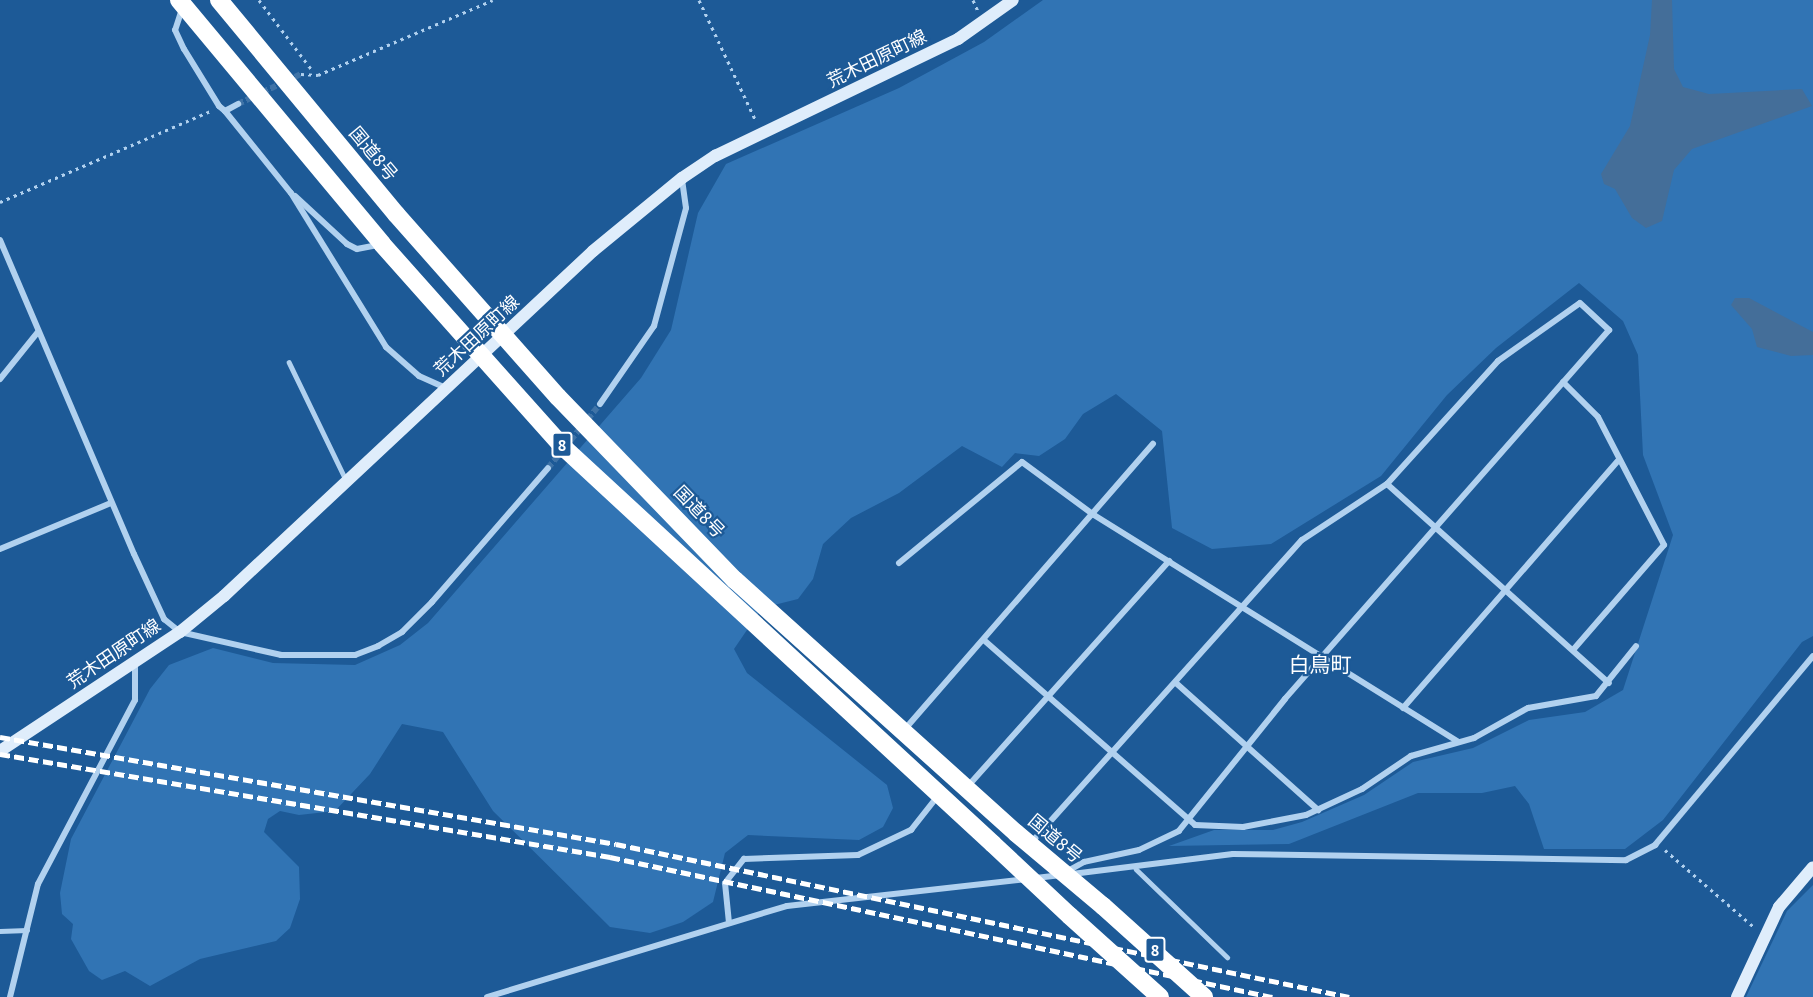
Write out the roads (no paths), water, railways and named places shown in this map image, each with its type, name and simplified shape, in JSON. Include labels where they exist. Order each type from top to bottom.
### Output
[{"type":"highway","name":"国道8号","points":[[219,0],[502,335],[735,580],[901,732],[1103,906],[1204,997]]},
{"type":"highway","name":"8","points":[[182,3],[382,243],[480,355],[646,527],[937,797],[993,844],[1161,997]]},
{"type":"main road","name":"荒木田原町線","points":[[0,751],[180,632],[347,483],[593,250],[682,178],[762,133],[958,39],[1013,0]]},
{"type":"main road","points":[[1737,997],[1763,935],[1813,867]]},
{"type":"street","points":[[182,3],[174,30],[222,109],[291,193],[386,347],[419,376],[447,388]]},
{"type":"street","points":[[222,109],[238,104]]},
{"type":"street","points":[[600,404],[654,326],[686,208],[682,178]]},
{"type":"street","points":[[291,193],[347,244],[357,249],[382,243]]},
{"type":"street","points":[[0,240],[37,333],[164,619],[180,632],[291,655],[355,655],[378,646],[402,632],[432,602],[548,468]]},
{"type":"street","points":[[1023,839],[1116,751],[1302,540],[1387,484],[1492,367],[1580,303],[1609,330],[1321,658],[1188,819],[1167,838],[1084,862],[1060,875]]},
{"type":"street","points":[[0,379],[37,333]]},
{"type":"street","points":[[1563,382],[1598,417],[1618,460],[1664,545],[1574,650]]},
{"type":"street","points":[[901,732],[985,641],[1153,444]]},
{"type":"street","points":[[1403,708],[1618,460]]},
{"type":"street","points":[[899,563],[936,537],[1017,464],[1031,466],[1094,515],[1458,742]]},
{"type":"street","points":[[1387,484],[1609,683]]},
{"type":"street","points":[[0,549],[111,503]]},
{"type":"street","points":[[966,789],[1168,561]]},
{"type":"street","points":[[985,641],[1047,696],[1116,751],[1195,825],[1243,828],[1318,810],[1411,756],[1458,742],[1528,708],[1584,700],[1609,683],[1636,646]]},
{"type":"street","points":[[487,997],[786,906],[839,898],[1136,869],[1233,854],[1602,861],[1640,855],[1657,843],[1813,656]]},
{"type":"street","points":[[10,997],[38,884],[135,700],[135,662]]},
{"type":"street","points":[[1176,683],[1318,810]]},
{"type":"street","points":[[729,923],[725,883],[744,859],[858,855],[910,830],[937,797]]},
{"type":"lane","points":[[289,362],[347,483]]},
{"type":"lane","points":[[1136,869],[1227,957]]},
{"type":"lane","points":[[0,931],[27,930]]},
{"type":"tunnel","points":[[238,104],[301,74]]},
{"type":"tunnel","points":[[548,468],[600,404]]},
{"type":"railway","points":[[0,737],[616,844],[1349,997]]},
{"type":"railway","points":[[0,754],[610,857],[1272,997]]},
{"type":"district","name":"白鳥町","points":[[1320,665]]}]
